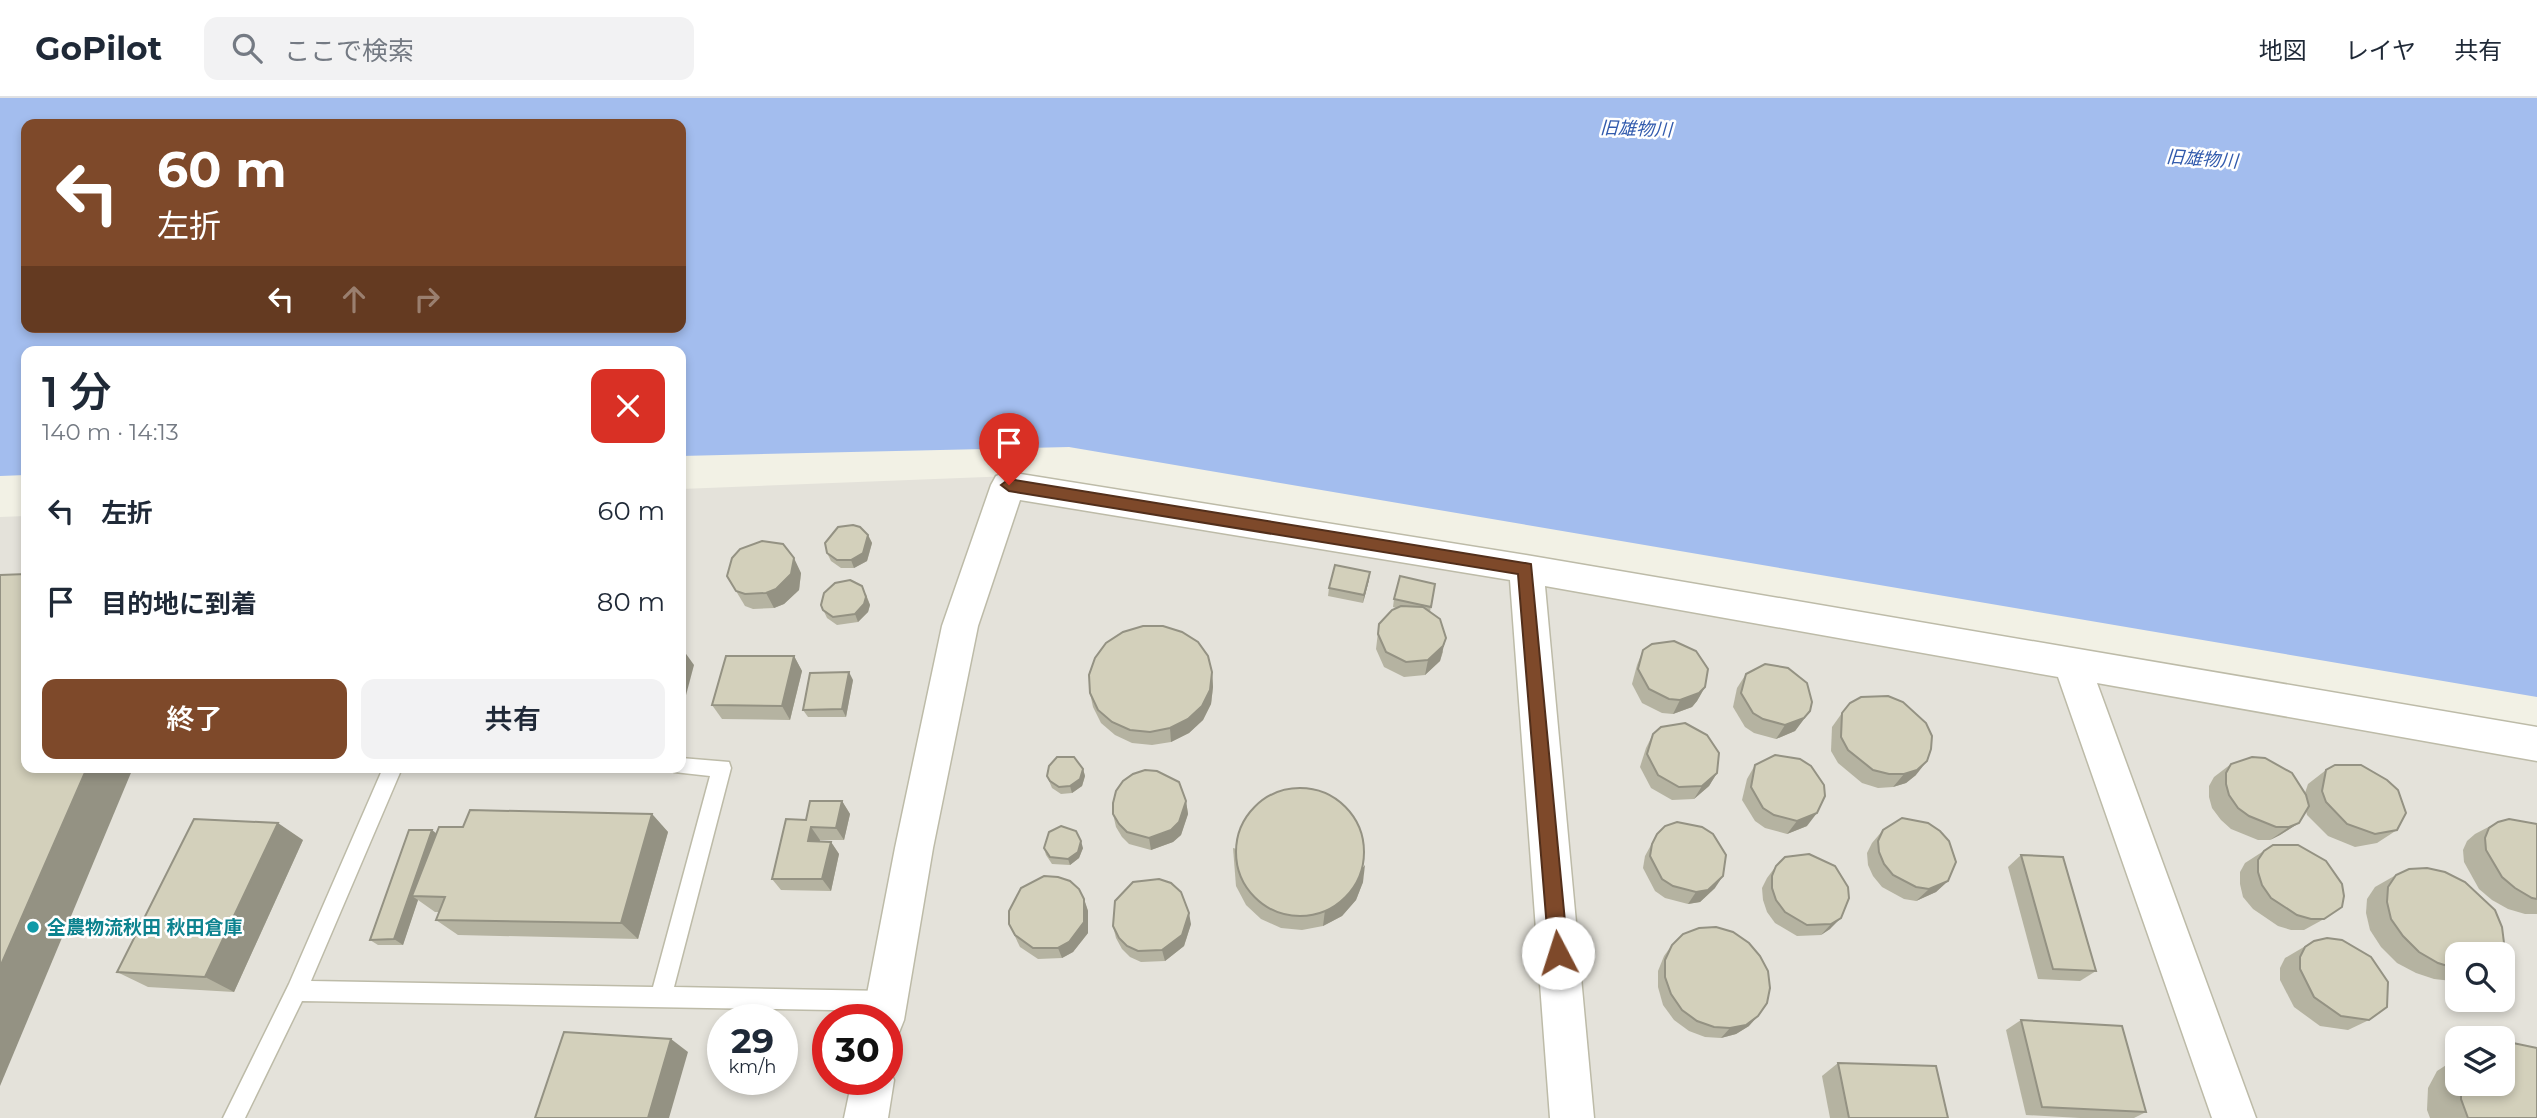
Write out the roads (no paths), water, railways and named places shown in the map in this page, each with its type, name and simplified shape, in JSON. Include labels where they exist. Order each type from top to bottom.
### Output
[{"type":"street","points":[[886,1004],[914,848],[960,626],[1009,485],[1526,569],[2537,744]]},
{"type":"street","points":[[1526,569],[1572,1118]]},
{"type":"street","points":[[2071,662],[2234,1118]]},
{"type":"street","points":[[866,1118],[870,1095]]},
{"type":"lane","points":[[661,998],[722,768],[686,766]]},
{"type":"lane","points":[[234,1118],[296,991],[391,773]]},
{"type":"lane","points":[[296,991],[661,998],[812,1006]]},
{"type":"water","name":"旧雄物川","points":[[0,98],[2537,98],[2537,697],[1069,447],[686,456],[686,346],[21,346],[21,475],[0,476]]},
{"type":"place","name":"全農物流秋田 秋田倉庫","points":[[33,927]]}]
